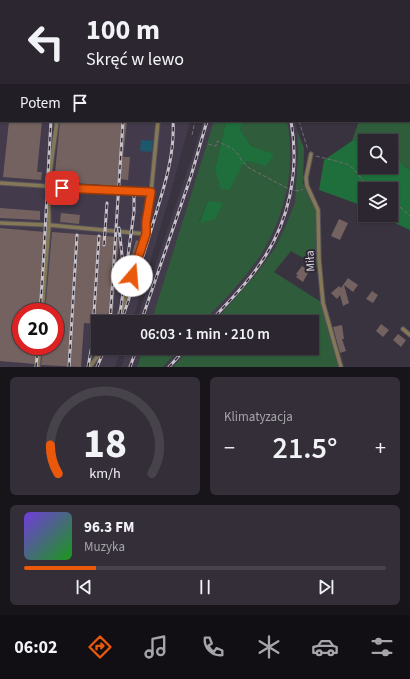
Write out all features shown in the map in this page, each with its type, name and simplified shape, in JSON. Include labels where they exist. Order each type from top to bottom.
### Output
[{"type":"lane","points":[[43,303],[49,225],[48,187],[57,122]]},
{"type":"lane","points":[[119,315],[146,234],[146,222],[151,192],[158,122]]},
{"type":"lane","name":"Miła","points":[[311,154],[306,178],[307,186],[318,210],[319,260],[323,303],[341,367]]},
{"type":"lane","points":[[0,183],[151,192]]},
{"type":"lane","points":[[0,223],[49,225],[146,234]]},
{"type":"lane","points":[[403,329],[410,335]]},
{"type":"lane","points":[[38,367],[39,355]]},
{"type":"lane","points":[[90,367],[98,355]]},
{"type":"path","points":[[192,135],[195,122]]},
{"type":"path","points":[[298,122],[308,150]]},
{"type":"path","points":[[208,144],[216,146],[217,141],[233,149],[249,168],[291,190],[300,191],[307,186]]},
{"type":"path","points":[[311,154],[347,164],[354,169],[364,182]]},
{"type":"path","points":[[398,205],[410,216]]},
{"type":"shaded area","points":[[0,122],[190,122],[170,195],[134,315],[91,315],[91,355],[119,355],[115,367],[0,367]]},
{"type":"shaded area","points":[[203,122],[214,122],[153,315],[138,315]]},
{"type":"shaded area","points":[[287,122],[295,122],[298,152],[295,202],[286,225],[275,248],[257,273],[220,315],[209,315],[252,267],[266,246],[285,198],[290,149]]},
{"type":"shaded area","points":[[125,355],[141,355],[137,367],[121,367]]},
{"type":"shaded area","points":[[174,355],[184,355],[173,367],[163,367]]},
{"type":"green space","points":[[214,122],[226,122],[215,169],[242,165],[248,161],[273,154],[251,146],[240,129],[244,122],[287,122],[290,140],[290,159],[285,198],[279,216],[263,251],[229,295],[210,315],[153,315]],"holes":[[[208,201],[223,204],[199,223]]]},
{"type":"green space","points":[[226,122],[244,122],[240,129],[251,146],[274,154],[266,166],[248,161],[242,165],[229,190],[221,189],[215,169]]},
{"type":"green space","points":[[359,122],[410,122],[410,169],[403,166],[398,157],[398,134],[358,134],[358,140],[352,141]]},
{"type":"green space","points":[[297,130],[304,148],[303,183],[316,211],[317,266],[291,251],[274,272],[321,302],[339,367],[173,367],[184,355],[319,355],[319,315],[220,315],[257,273],[275,248],[286,225],[295,202],[298,152]]},
{"type":"green space","points":[[358,140],[358,174],[398,174],[398,157],[403,166],[410,169],[410,230],[392,222],[398,222],[398,182],[358,182],[358,204],[319,190],[324,160],[352,141]]},
{"type":"green space","points":[[208,201],[223,203],[215,219],[199,223]]},
{"type":"green space","points":[[141,355],[174,355],[163,367],[137,367]]},
{"type":"water","points":[[141,140],[153,141],[152,152],[140,151]]},
{"type":"building","points":[[9,122],[42,122],[37,172],[42,172],[41,180],[3,177]]},
{"type":"building","points":[[60,122],[127,122],[123,157],[130,157],[128,180],[118,179],[117,186],[59,182],[60,173],[55,173]]},
{"type":"building","points":[[0,208],[40,211],[40,220],[0,218]]},
{"type":"building","points":[[61,213],[80,215],[79,224],[60,222]]},
{"type":"building","points":[[339,219],[348,223],[340,240],[331,236]]},
{"type":"building","points":[[0,228],[45,232],[40,303],[12,303],[12,355],[36,355],[35,364],[0,361]]},
{"type":"building","points":[[52,232],[119,237],[113,315],[91,315],[91,324],[84,323],[81,367],[41,365],[42,355],[64,355],[64,303],[46,303]]},
{"type":"building","points":[[136,240],[140,242],[135,259],[131,258]]},
{"type":"building","points":[[302,266],[309,271],[303,282],[296,277],[298,275],[296,274]]},
{"type":"building","points":[[348,278],[358,285],[353,292],[344,285],[349,303],[343,306],[340,295],[337,299],[331,293],[339,286],[341,288]]},
{"type":"building","points":[[372,291],[378,295],[373,303],[366,299]]},
{"type":"building","points":[[381,324],[389,330],[383,337],[376,331]]},
{"type":"building","points":[[342,325],[344,339],[342,339],[346,351],[340,353],[333,327]]},
{"type":"building","points":[[398,334],[406,340],[401,347],[393,340]]},
{"type":"railway","points":[[41,303],[51,122]]},
{"type":"railway","points":[[110,315],[123,122]]},
{"type":"railway","points":[[123,315],[165,183],[171,159],[173,122]]},
{"type":"railway","points":[[143,315],[191,176],[207,122]]},
{"type":"railway","points":[[217,315],[255,272],[270,248],[285,214],[293,177],[294,159],[291,122]]},
{"type":"railway","points":[[120,314],[134,212],[134,189]]},
{"type":"railway","points":[[104,245],[107,203]]},
{"type":"railway","points":[[119,228],[123,264]]},
{"type":"railway","points":[[69,367],[77,235]]},
{"type":"railway","points":[[88,367],[92,345],[99,236]]},
{"type":"railway","points":[[36,367],[37,355]]},
{"type":"railway","points":[[97,367],[102,355]]},
{"type":"railway","points":[[130,367],[134,355]]},
{"type":"railway","points":[[169,367],[180,355]]},
{"type":"route","points":[[62,188],[151,192],[146,222],[146,234],[132,276]]}]
